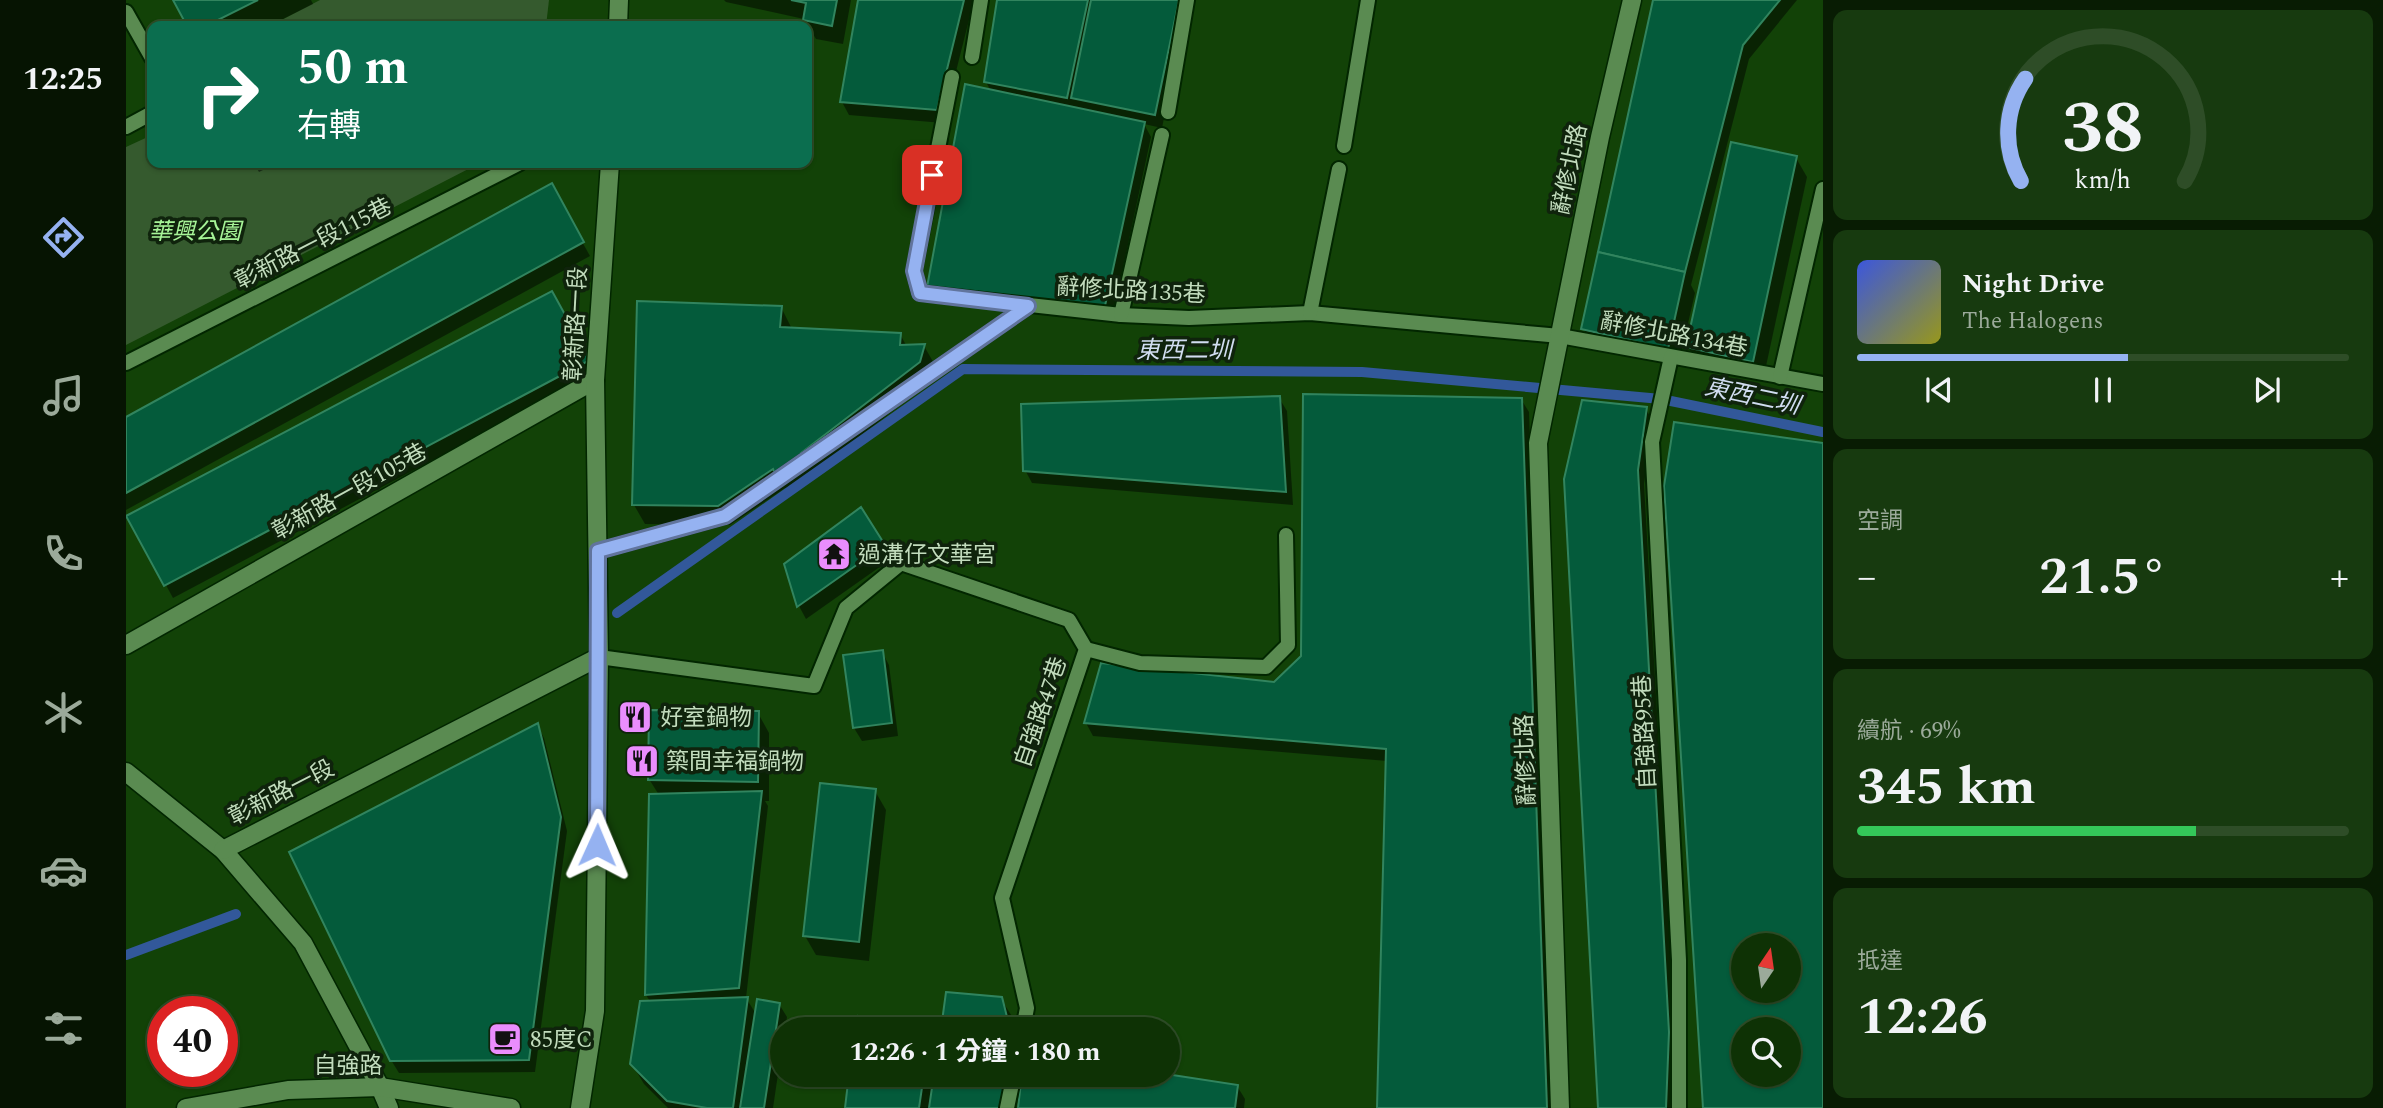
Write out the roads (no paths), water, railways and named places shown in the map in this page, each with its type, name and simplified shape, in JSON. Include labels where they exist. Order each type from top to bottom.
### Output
[{"type":"street","points":[[618,21],[619,0]]},
{"type":"street","name":"辭修北路","points":[[1560,1108],[1538,443],[1600,137],[1632,0]]},
{"type":"street","name":"彰新路一段","points":[[580,1108],[595,1011],[599,657],[595,380],[610,168]]},
{"type":"street","name":"彰新路一段105巷","points":[[126,645],[595,380]]},
{"type":"street","name":"彰新路一段","points":[[388,1108],[380,1087],[303,943],[223,850],[599,657]]},
{"type":"street","points":[[126,772],[223,850]]},
{"type":"street","name":"自強路","points":[[186,1108],[288,1090],[380,1087],[511,1108]]},
{"type":"lane","points":[[972,57],[981,0]]},
{"type":"lane","points":[[1168,112],[1187,0]]},
{"type":"lane","points":[[1344,146],[1368,0]]},
{"type":"lane","points":[[126,12],[147,49]]},
{"type":"lane","name":"辭修北路135巷","points":[[952,77],[914,271],[920,293],[1121,315],[1189,318],[1310,313],[1558,342]]},
{"type":"lane","points":[[126,127],[147,116]]},
{"type":"lane","points":[[1121,315],[1162,135]]},
{"type":"lane","name":"彰新路一段115巷","points":[[126,363],[510,168]]},
{"type":"lane","points":[[1310,313],[1339,170]]},
{"type":"lane","points":[[1780,377],[1823,189]]},
{"type":"lane","points":[[598,551],[725,516],[1028,306]]},
{"type":"lane","name":"辭修北路134巷","points":[[1558,342],[1671,357],[1823,384]]},
{"type":"lane","name":"自強路95巷","points":[[1671,357],[1652,442],[1679,960],[1679,1108]]},
{"type":"lane","points":[[1086,649],[1140,663],[1266,667],[1287,645],[1286,535]]},
{"type":"lane","name":"自強路47巷","points":[[599,657],[814,686],[846,608],[901,563],[1069,620],[1086,649],[1002,898],[1027,1008],[1025,1017]]},
{"type":"lane","points":[[1007,1108],[1011,1087]]},
{"type":"waterway","name":"東西二圳","points":[[617,613],[963,369],[1362,372],[1661,399],[1823,432]]},
{"type":"waterway","points":[[126,955],[236,914]]},
{"type":"place","name":"過溝仔文華宮","points":[[834,554]]},
{"type":"place","name":"好室鍋物","points":[[635,717]]},
{"type":"place","name":"築間幸福鍋物","points":[[642,761]]},
{"type":"place","name":"85度C","points":[[505,1039]]},
{"type":"park label","name":"華興公園","points":[[195,231]]}]
